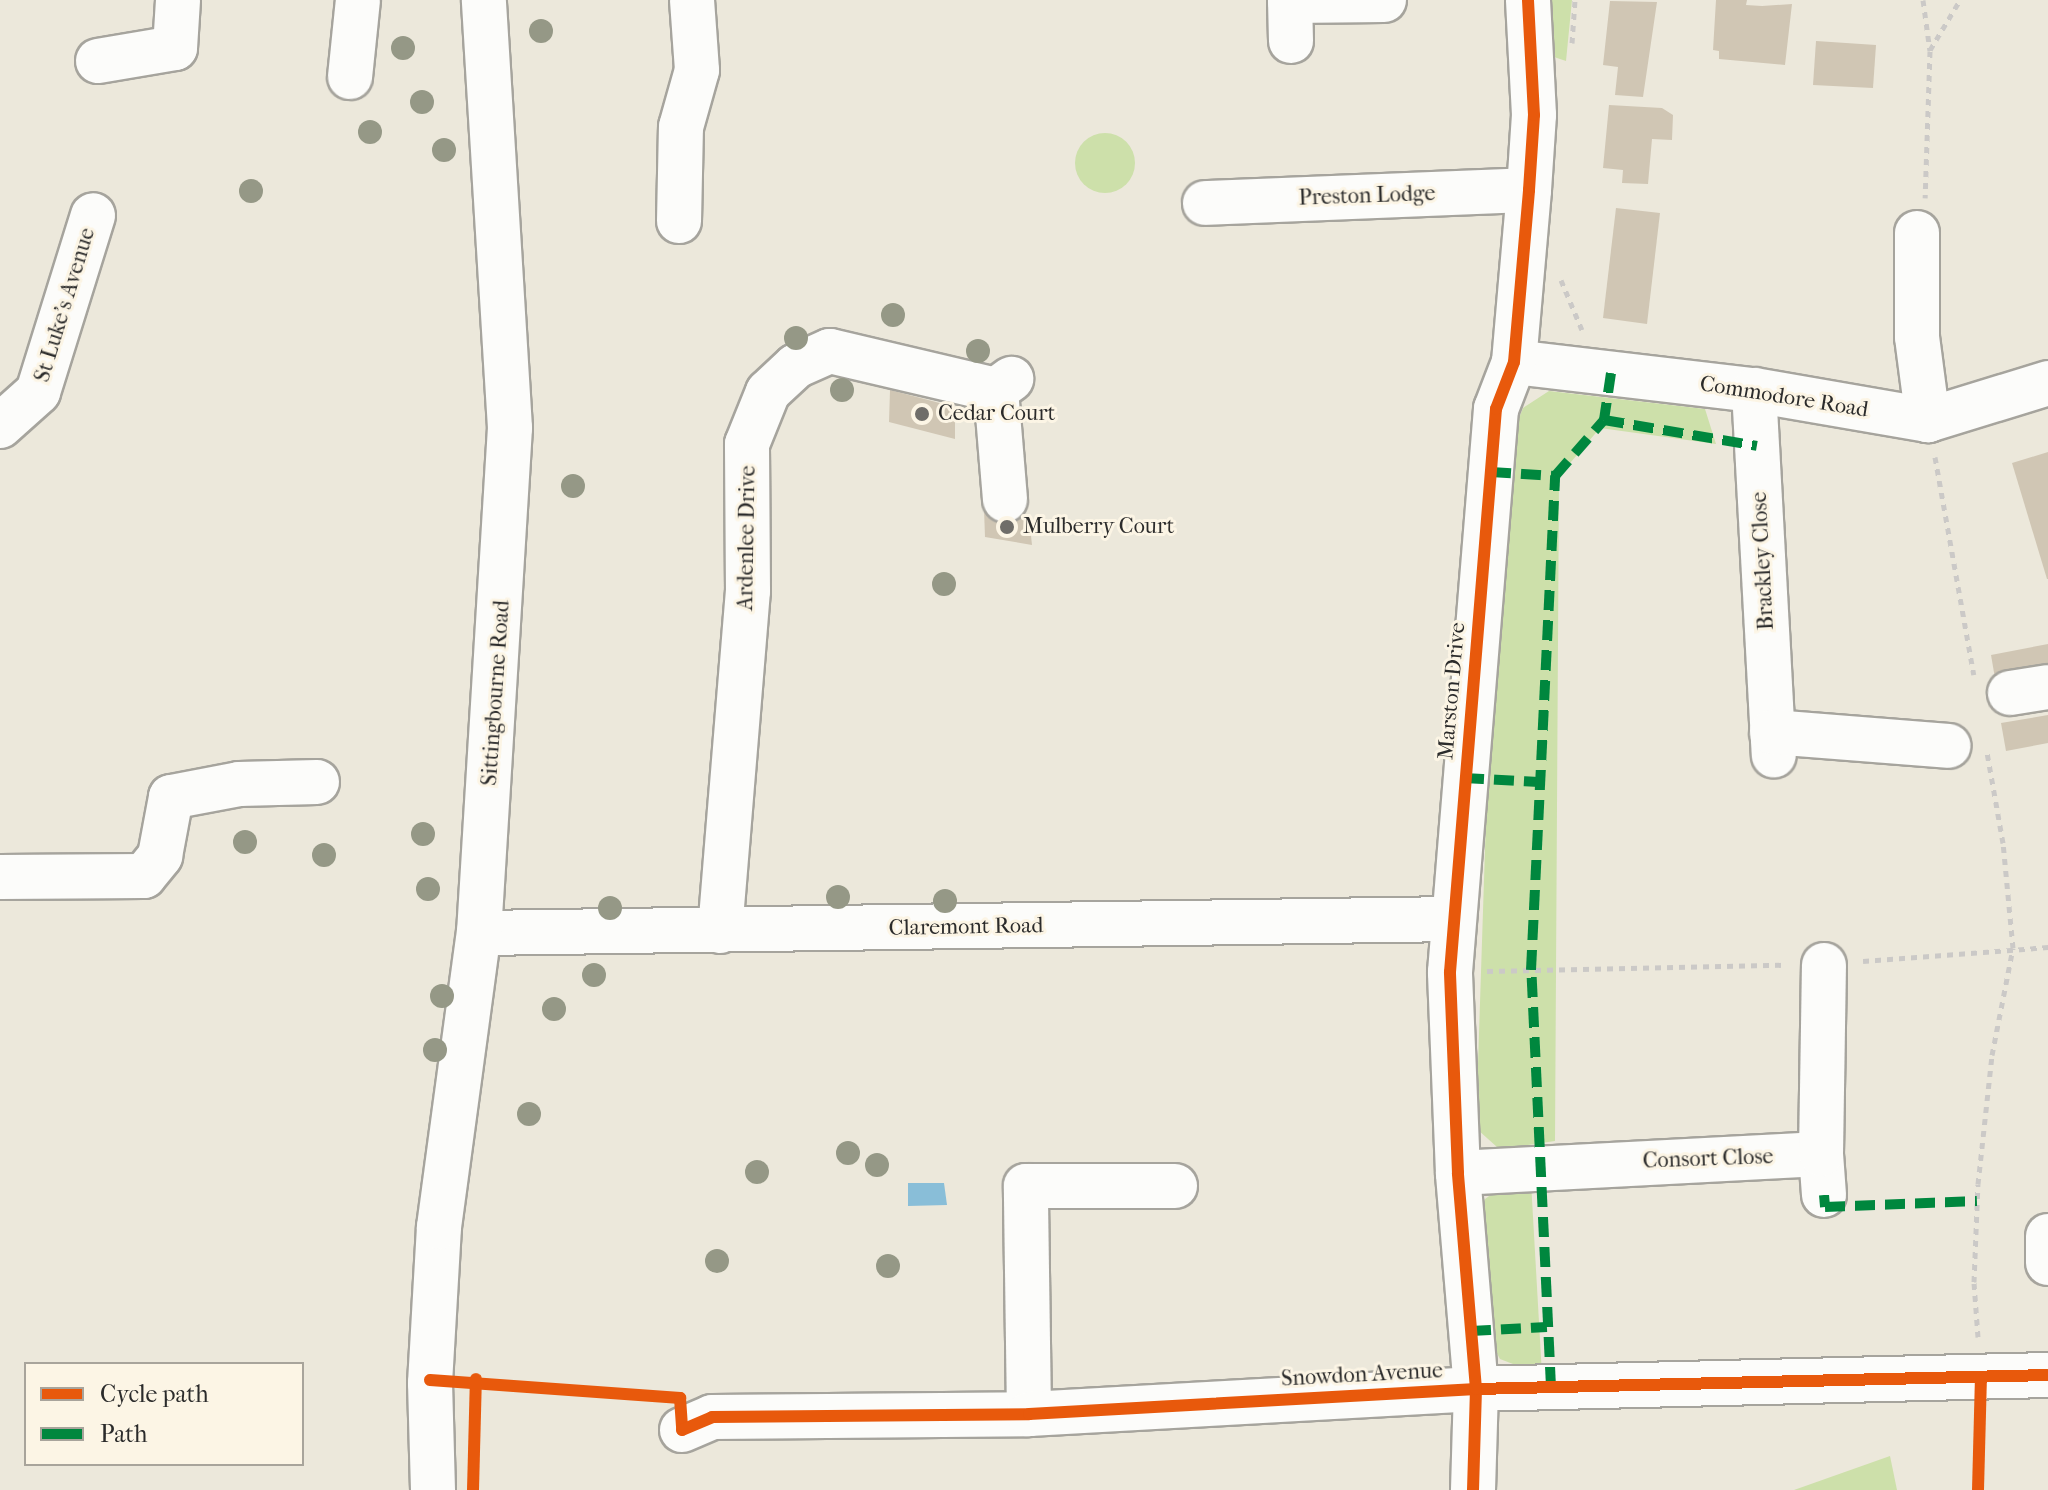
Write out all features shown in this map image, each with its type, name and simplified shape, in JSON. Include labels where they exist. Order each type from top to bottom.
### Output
[{"type":"main road","points":[[98,61],[175,48],[178,0]]},
{"type":"main road","points":[[350,77],[358,0]]},
{"type":"main road","name":"Sittingbourne Road","points":[[415,1490],[430,1383],[439,1227],[479,933],[510,428],[484,0]]},
{"type":"main road","points":[[679,221],[681,127],[697,70],[692,0]]},
{"type":"main road","points":[[1290,14],[1384,0]]},
{"type":"main road","name":"Marston Drive","points":[[1473,1490],[1476,1389],[1458,1173],[1450,972],[1496,409],[1514,362],[1529,190],[1534,115],[1528,0]]},
{"type":"main road","name":"Preston Lodge","points":[[1205,203],[1529,190]]},
{"type":"main road","name":"St Luke's Avenue","points":[[0,426],[38,392],[93,215]]},
{"type":"main road","points":[[1917,233],[1917,337],[1928,420]]},
{"type":"main road","name":"Ardenlee Drive","points":[[720,931],[748,591],[747,444],[768,392],[796,366],[830,351],[1003,385],[1005,500]]},
{"type":"main road","name":"Commodore Road","points":[[1514,362],[1754,390],[1928,420],[2048,383]]},
{"type":"main road","name":"Brackley Close","points":[[1754,390],[1773,743],[1906,752],[1967,744]]},
{"type":"main road","points":[[0,877],[144,876],[160,856],[169,801],[178,793],[239,784],[317,782]]},
{"type":"main road","name":"Claremont Road","points":[[479,933],[1452,919]]},
{"type":"main road","name":"Consort Close","points":[[1458,1173],[1823,1174],[1838,1016],[1824,965]]},
{"type":"main road","points":[[1029,1414],[1026,1186],[1175,1186]]},
{"type":"main road","points":[[2048,1236],[2048,1263]]},
{"type":"main road","name":"Snowdon Avenue","points":[[682,1430],[712,1417],[1029,1414],[1476,1389],[2048,1375]]},
{"type":"main road","name":"Sittingbourne Road","points":[[430,1383],[433,1490]]},
{"type":"path","points":[[1917,233],[1925,205],[1930,51],[1923,0]]},
{"type":"path","points":[[1930,51],[1960,0]]},
{"type":"path","points":[[1928,420],[2011,688]]},
{"type":"path","points":[[1967,744],[2003,843],[2013,948],[1992,1055],[1978,1184],[1974,1282],[1981,1378],[1978,1490]]},
{"type":"path","points":[[1450,972],[1824,965],[2048,947]]},
{"type":"green space","points":[[1539,0],[1572,0],[1566,61],[1545,54]]},
{"type":"green space","points":[[1105,133],[1127,141],[1135,163],[1127,185],[1105,193],[1083,185],[1075,163],[1083,141]]},
{"type":"green space","points":[[1549,391],[1705,409],[1716,444],[1600,428],[1559,476],[1555,1141],[1528,1145],[1528,1155],[1497,1147],[1478,1130],[1477,1095],[1492,635],[1506,450],[1523,408]]},
{"type":"green space","points":[[1531,1182],[1542,1375],[1500,1359],[1484,1329],[1481,1210],[1485,1199],[1506,1184]]},
{"type":"green space","points":[[1890,1456],[1897,1490],[1794,1490]]},
{"type":"water","points":[[908,1183],[944,1183],[947,1205],[908,1206]]},
{"type":"building","points":[[1716,0],[1747,0],[1746,5],[1762,6],[1792,4],[1785,65],[1719,59],[1719,51],[1713,50]]},
{"type":"building","points":[[1610,1],[1657,2],[1643,97],[1615,95],[1618,67],[1603,65]]},
{"type":"building","points":[[1816,41],[1876,45],[1873,88],[1813,85]]},
{"type":"building","points":[[1609,105],[1662,108],[1673,115],[1672,140],[1652,139],[1648,184],[1622,183],[1623,170],[1603,168]]},
{"type":"building","points":[[1616,208],[1660,213],[1647,324],[1603,318]]},
{"type":"building","name":"Cedar Court","points":[[890,390],[955,407],[955,439],[889,422]]},
{"type":"building","points":[[2048,452],[2048,579],[2047,579],[2012,463]]},
{"type":"building","name":"Mulberry Court","points":[[984,509],[1029,517],[1032,545],[985,537]]},
{"type":"building","points":[[2048,644],[2048,674],[1996,684],[1991,655]]},
{"type":"building","points":[[2048,715],[2048,743],[2006,751],[2001,723]]},
{"type":"marked path","points":[[1611,373],[1604,420],[1757,446]]},
{"type":"marked path","points":[[1551,1387],[1531,970],[1555,476],[1604,420]]},
{"type":"marked path","points":[[1491,472],[1555,476]]},
{"type":"marked path","points":[[1464,778],[1539,782]]},
{"type":"marked path","points":[[1824,1195],[1825,1207],[1977,1201]]},
{"type":"marked path","points":[[1471,1331],[1547,1327]]},
{"type":"cycle path","points":[[1473,1490],[1476,1389],[1458,1173],[1450,972],[1496,409],[1514,362],[1529,190],[1534,115],[1528,0]]},
{"type":"cycle path","points":[[430,1380],[680,1398],[682,1430],[712,1417],[1029,1414],[1476,1389],[2048,1375]]},
{"type":"cycle path","points":[[1978,1490],[1981,1378]]},
{"type":"cycle path","points":[[473,1490],[476,1379]]},
{"type":"place","name":"Cedar Court","points":[[922,414]]},
{"type":"place","name":"Mulberry Court","points":[[1007,527]]}]
